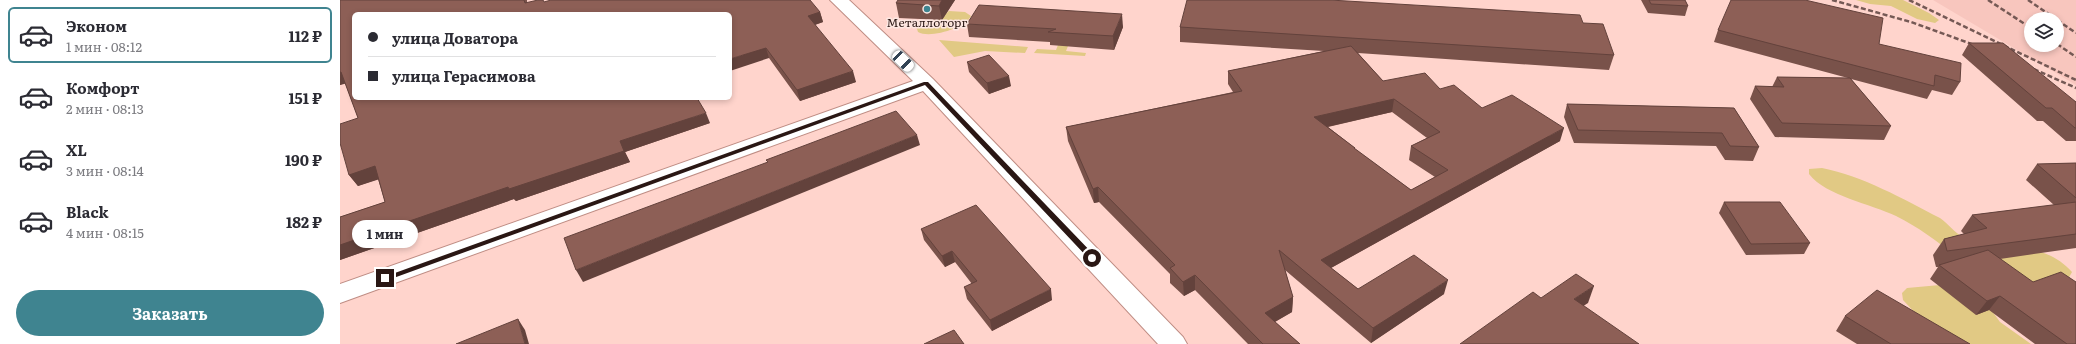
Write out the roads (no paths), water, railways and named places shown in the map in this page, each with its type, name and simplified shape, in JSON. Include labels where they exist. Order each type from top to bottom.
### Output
[{"type":"street","points":[[840,0],[926,83],[1174,344]]},
{"type":"street","points":[[340,294],[926,83]]},
{"type":"railway","points":[[1832,0],[1911,22],[1980,47]]},
{"type":"railway","points":[[1909,0],[2076,80]]},
{"type":"railway","points":[[1988,0],[2024,23]]},
{"type":"railway","points":[[2028,0],[2046,12]]},
{"type":"railway","points":[[2064,25],[2076,33]]},
{"type":"railway","points":[[2064,49],[2076,57]]},
{"type":"railway","points":[[2027,66],[2076,88]]},
{"type":"place","name":"Металлоторг","points":[[927,9]]}]
